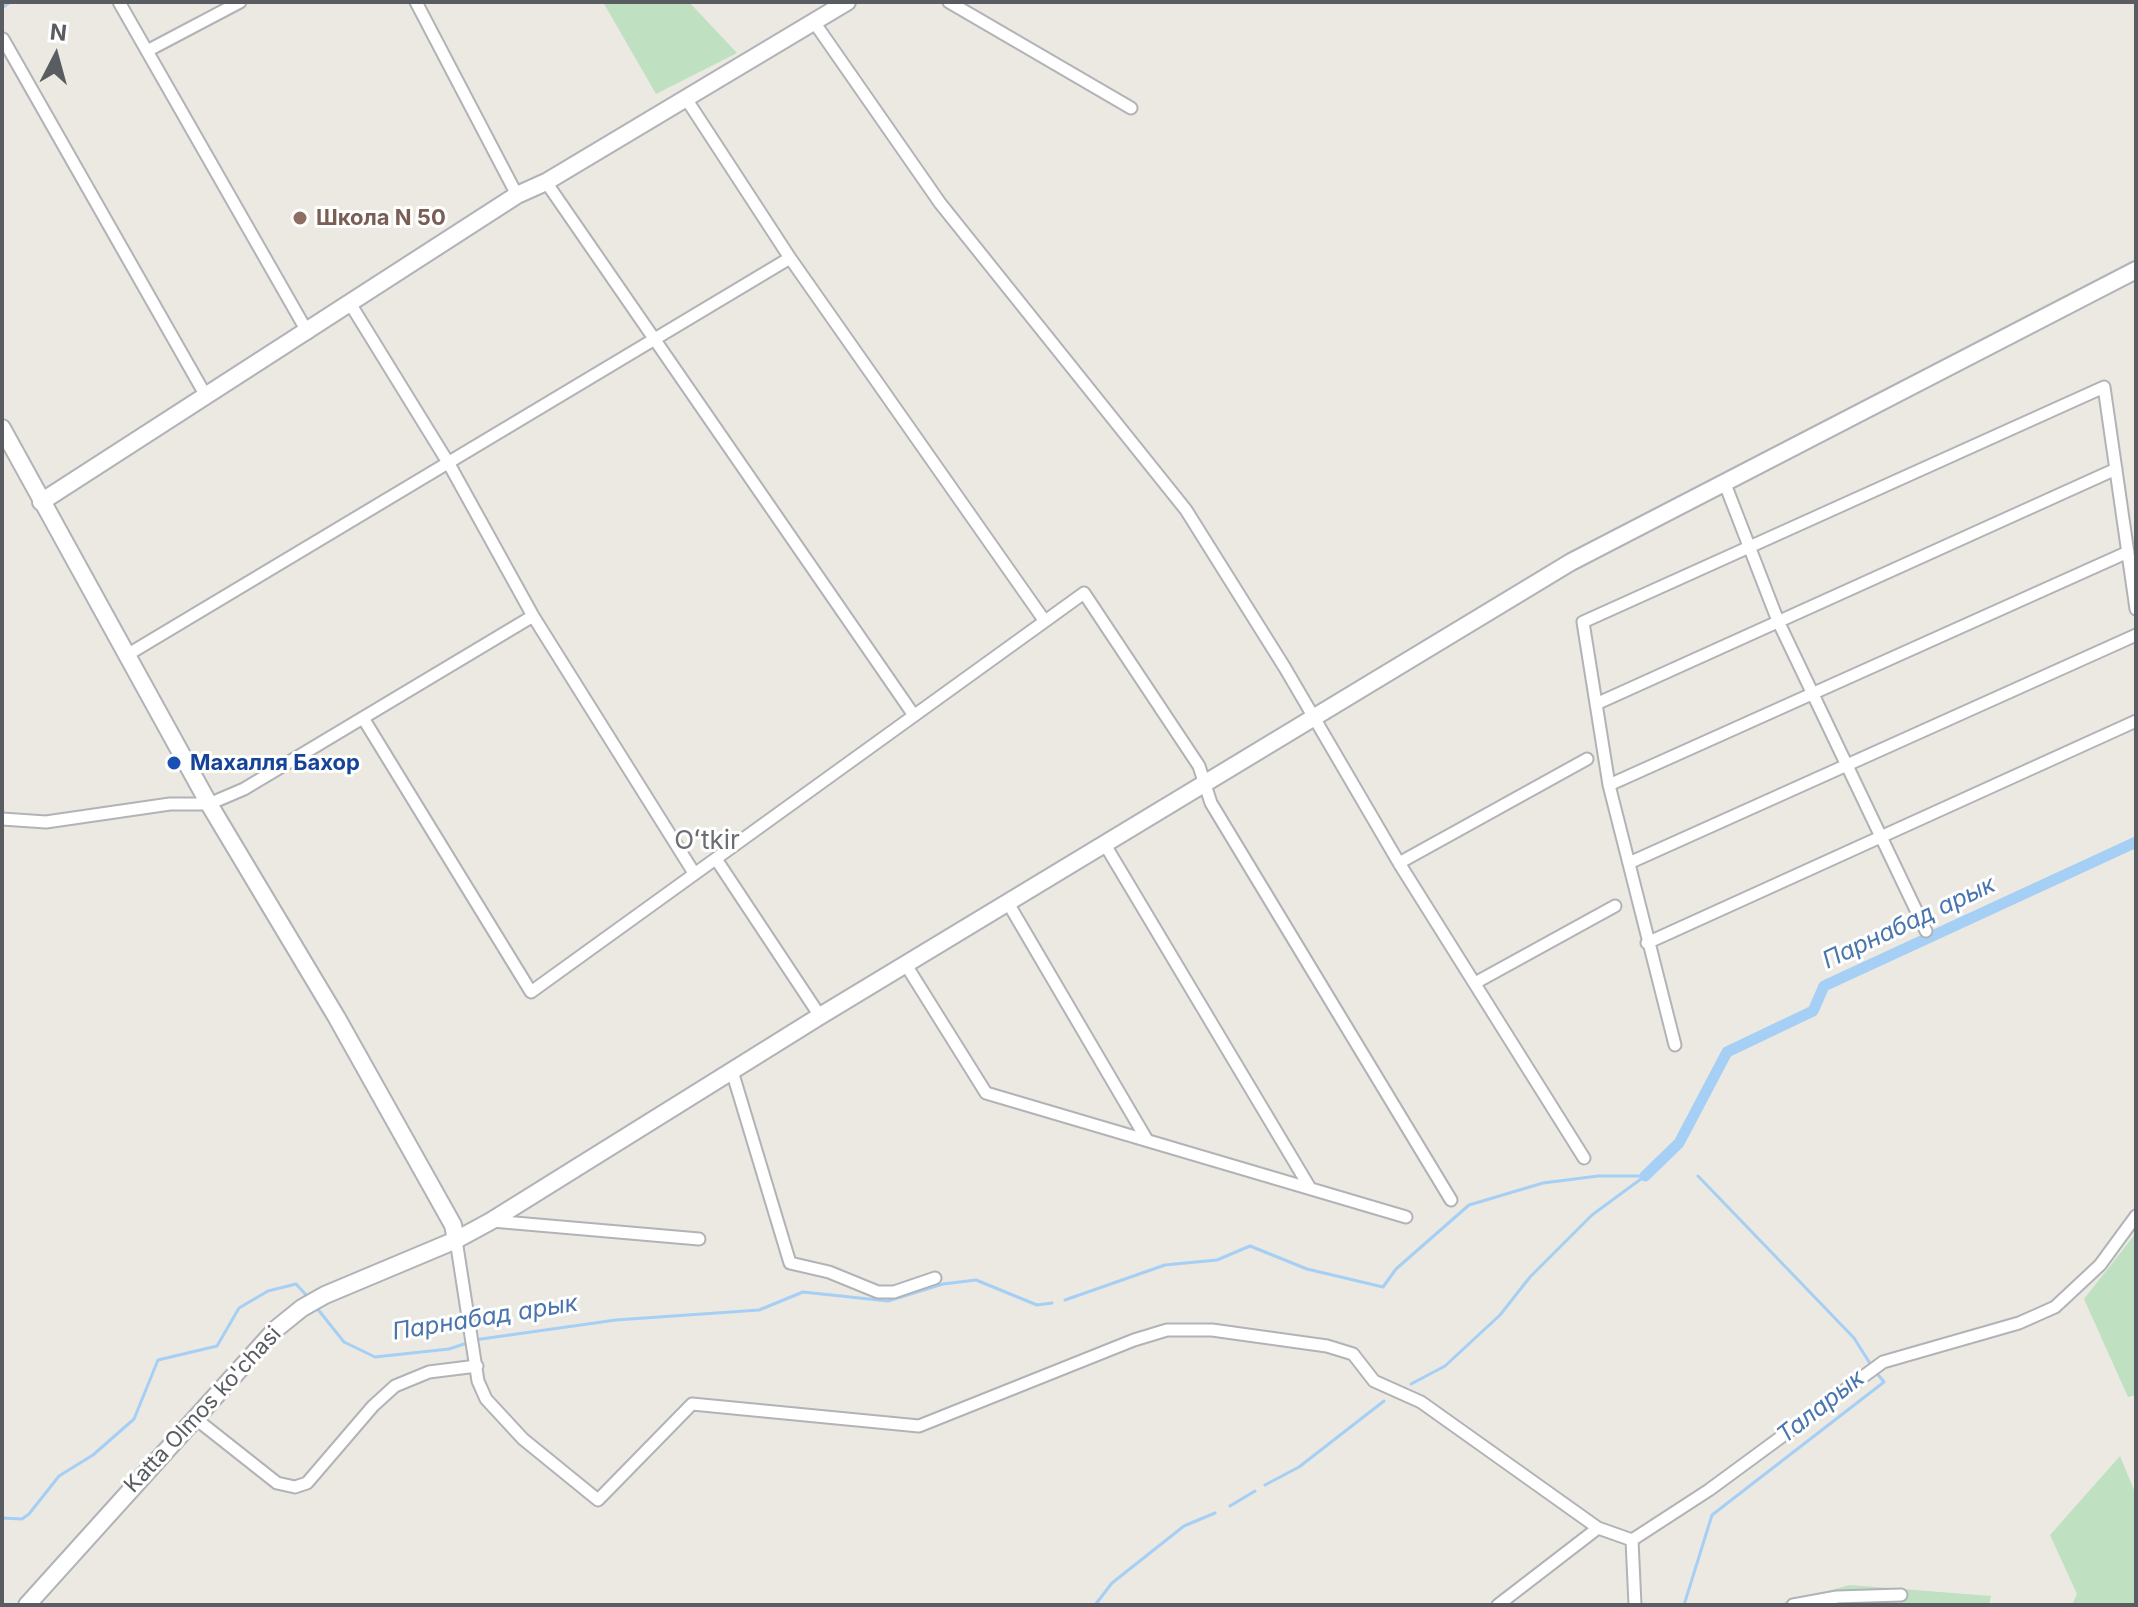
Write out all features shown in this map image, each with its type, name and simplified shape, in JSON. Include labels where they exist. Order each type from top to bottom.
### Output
[{"type":"street","points":[[119,2],[308,333]]},
{"type":"street","points":[[147,51],[240,2]]},
{"type":"street","points":[[416,2],[517,195]]},
{"type":"street","points":[[41,502],[308,333],[517,195],[546,182],[847,2]]},
{"type":"street","points":[[949,2],[1131,108]]},
{"type":"street","points":[[814,22],[940,203],[1186,510],[1399,863],[1584,1158]]},
{"type":"street","points":[[3,39],[206,396]]},
{"type":"street","points":[[685,97],[790,258],[1044,620]]},
{"type":"street","points":[[546,182],[913,714]]},
{"type":"street","points":[[127,655],[790,258]]},
{"type":"street","name":"Katta Olmos ko'chasi","points":[[27,1605],[276,1329],[302,1308],[325,1295],[456,1240],[491,1221],[820,1016],[1571,562],[2136,270]]},
{"type":"street","points":[[351,305],[449,464],[533,616],[694,873]]},
{"type":"street","points":[[1675,1045],[1609,785],[1583,622],[2104,387],[2136,609]]},
{"type":"street","points":[[2,428],[209,804],[337,1018],[453,1225],[482,1389],[496,1412],[598,1500],[692,1404],[919,1426],[1103,1352],[1167,1330],[1212,1330],[1327,1346],[1353,1354],[1374,1381],[1421,1402],[1598,1528],[1632,1540]]},
{"type":"street","points":[[1596,704],[2116,469]]},
{"type":"street","points":[[1725,484],[1778,621],[1926,931]]},
{"type":"street","points":[[1609,785],[2128,552]]},
{"type":"street","points":[[363,718],[531,992],[1084,593],[1199,766],[1211,803],[1451,1200]]},
{"type":"street","points":[[2,819],[46,822],[170,804],[209,804],[244,789],[533,616]]},
{"type":"street","points":[[1629,863],[2136,635]]},
{"type":"street","points":[[1647,943],[2136,721]]},
{"type":"street","points":[[1399,863],[1587,759]]},
{"type":"street","points":[[1104,843],[1310,1188]]},
{"type":"street","points":[[716,859],[820,1016]]},
{"type":"street","points":[[1008,903],[1147,1140]]},
{"type":"street","points":[[1475,983],[1615,906]]},
{"type":"street","points":[[906,965],[986,1093],[1406,1217]]},
{"type":"street","points":[[732,1071],[790,1263],[829,1272],[878,1292],[894,1292],[935,1278]]},
{"type":"street","points":[[1632,1540],[1709,1490],[1883,1362],[2019,1323],[2055,1307],[2100,1265],[2136,1216]]},
{"type":"street","points":[[491,1221],[699,1239]]},
{"type":"street","points":[[196,1419],[277,1483],[295,1487],[307,1483],[373,1406],[395,1386],[429,1372],[477,1366]]},
{"type":"street","points":[[1498,1605],[1598,1528]]},
{"type":"street","points":[[1632,1540],[1635,1605]]},
{"type":"street","points":[[1793,1605],[1837,1597],[1901,1595]]},
{"type":"green space","points":[[603,2],[689,2],[737,53],[656,94]]},
{"type":"green space","points":[[2136,1233],[2136,1395],[2128,1397],[2084,1299]]},
{"type":"green space","points":[[2120,1456],[2136,1495],[2136,1605],[2072,1605],[2077,1594],[2050,1535]]},
{"type":"green space","points":[[1850,1585],[1991,1596],[1989,1605],[1775,1605]]},
{"type":"waterway","points":[[2,8],[10,2]]},
{"type":"waterway","name":"Парнабад арык","points":[[1645,1176],[1679,1143],[1727,1052],[1813,1011],[1824,986],[2136,842]]},
{"type":"waterway","name":"Парнабад арык","points":[[1065,1300],[1165,1265],[1217,1260],[1250,1246],[1307,1269],[1383,1287],[1396,1269],[1469,1205],[1543,1183],[1598,1176],[1645,1176]]},
{"type":"waterway","points":[[1411,1384],[1445,1366],[1500,1315],[1530,1277],[1592,1215],[1645,1176]]},
{"type":"waterway","name":"Таларык","points":[[1698,1176],[1854,1338],[1871,1365]]},
{"type":"waterway","name":"Парнабад арык","points":[[474,1340],[616,1320],[759,1310],[803,1292],[888,1301],[943,1284],[976,1280],[1037,1305],[1052,1303]]},
{"type":"waterway","name":"Парнабад арык","points":[[2,1518],[22,1519],[29,1514],[59,1476],[93,1455],[134,1419],[158,1360],[217,1346],[239,1308],[268,1291],[296,1284],[309,1298]]},
{"type":"waterway","name":"Парнабад арык","points":[[316,1307],[344,1342],[375,1357],[449,1349],[467,1343]]},
{"type":"waterway","name":"Таларык","points":[[1684,1605],[1712,1515],[1884,1382],[1875,1371]]},
{"type":"waterway","points":[[1265,1485],[1299,1467],[1384,1401]]},
{"type":"waterway","points":[[1230,1506],[1255,1491]]},
{"type":"waterway","points":[[1095,1605],[1112,1583],[1184,1526],[1215,1513]]},
{"type":"place","name":"Школа N 50","points":[[300,218]]},
{"type":"place","name":"Махалля Бахор","points":[[174,763]]},
{"type":"district","name":"Oʻtkir","points":[[707,841]]}]
